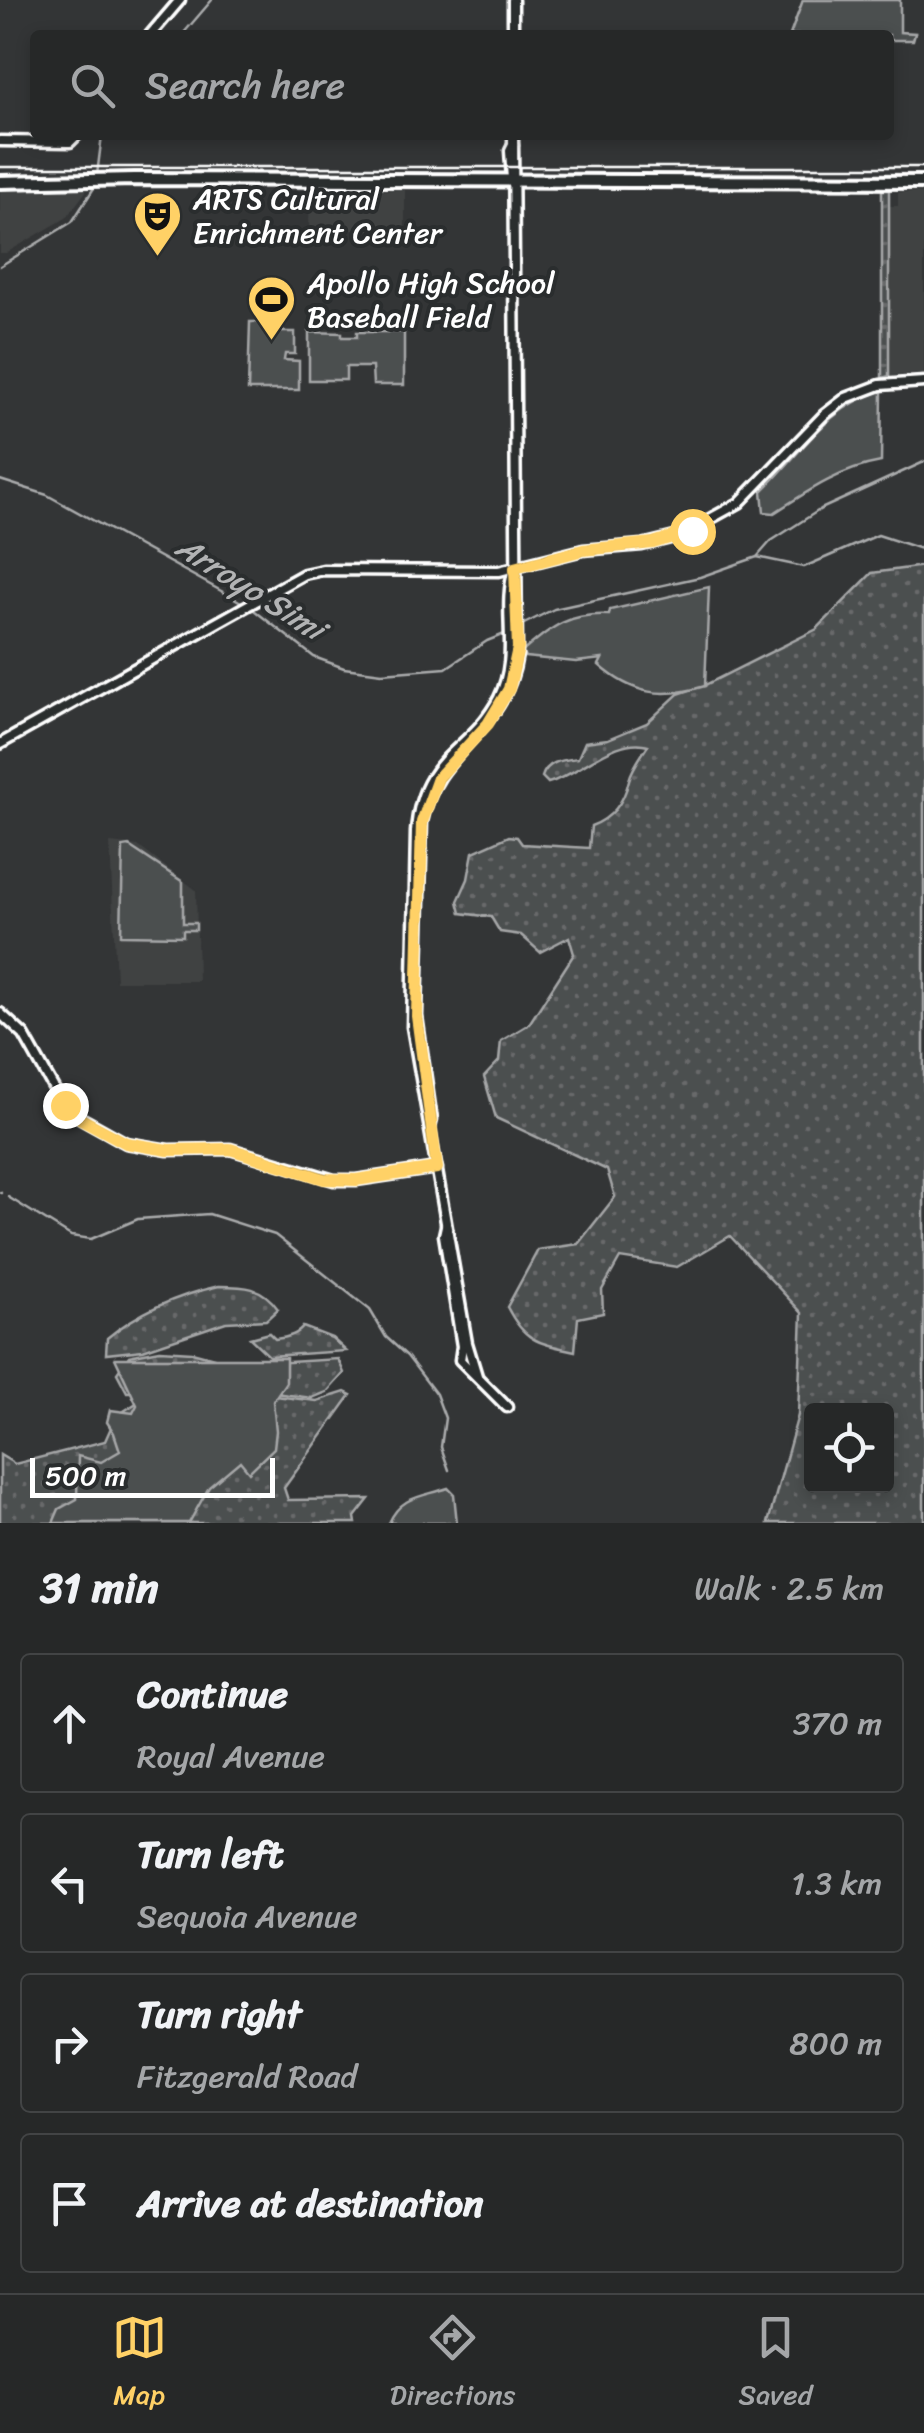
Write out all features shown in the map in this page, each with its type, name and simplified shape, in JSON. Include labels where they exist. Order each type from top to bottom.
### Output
[{"type":"main road","points":[[154,30],[180,0]]},
{"type":"main road","points":[[512,0],[512,30]]},
{"type":"main road","points":[[0,141],[72,140]]},
{"type":"main road","points":[[507,1407],[469,1362],[412,1013],[417,820],[424,794],[438,767],[488,715],[500,696],[514,646],[513,140]]},
{"type":"main road","points":[[0,182],[924,182]]},
{"type":"main road","points":[[0,744],[296,576],[314,572],[491,572],[583,550],[653,543],[692,531],[750,494],[824,415],[846,398],[887,383],[924,382]]},
{"type":"main road","points":[[0,1012],[24,1036],[57,1094],[74,1114],[126,1143],[168,1150],[230,1149],[313,1177],[334,1180],[437,1168]]},
{"type":"shaded area","points":[[803,0],[900,0],[900,32],[915,33],[913,40],[894,40],[894,30],[792,30]]},
{"type":"shaded area","points":[[0,190],[87,190],[66,218],[0,253]]},
{"type":"shaded area","points":[[310,190],[405,190],[405,230],[309,230]]},
{"type":"shaded area","points":[[882,190],[889,190],[889,376],[882,378]]},
{"type":"shaded area","points":[[898,192],[924,192],[924,374],[889,376],[889,206],[898,206]]},
{"type":"shaded area","points":[[250,322],[272,322],[282,325],[283,332],[295,332],[295,354],[285,354],[284,360],[299,361],[299,390],[248,390]]},
{"type":"shaded area","points":[[309,332],[357,337],[357,332],[404,332],[404,385],[373,385],[372,367],[346,367],[346,380],[309,380]]},
{"type":"shaded area","points":[[882,391],[881,462],[838,475],[774,513],[764,512],[762,491],[816,433],[846,407]]},
{"type":"shaded area","points":[[924,566],[924,1523],[768,1523],[798,1415],[802,1313],[730,1236],[677,1267],[620,1258],[602,1290],[603,1313],[578,1318],[575,1351],[534,1339],[520,1328],[507,1307],[538,1250],[578,1244],[615,1197],[607,1170],[496,1118],[484,1077],[499,1061],[501,1041],[529,1024],[574,954],[569,937],[540,952],[521,935],[500,932],[491,917],[461,913],[458,901],[468,879],[473,852],[509,836],[517,837],[522,844],[589,848],[591,826],[606,819],[616,808],[648,745],[623,745],[548,783],[542,777],[548,768],[556,762],[578,758],[585,742],[608,739],[647,723],[678,694],[705,685],[817,629],[872,573]]},
{"type":"shaded area","points":[[709,587],[705,686],[649,692],[612,675],[599,665],[602,659],[576,662],[525,657],[522,652],[571,619],[609,615],[610,610]]},
{"type":"shaded area","points":[[110,843],[138,846],[196,890],[198,981],[116,981]]},
{"type":"shaded area","points":[[129,846],[183,882],[183,923],[196,923],[196,930],[183,930],[183,936],[121,935],[123,847]]},
{"type":"shaded area","points":[[219,1286],[252,1289],[278,1309],[266,1320],[226,1322],[143,1350],[106,1354],[107,1338],[132,1320],[189,1294]]},
{"type":"shaded area","points":[[303,1327],[332,1338],[346,1351],[269,1356],[250,1338],[269,1333],[275,1339],[283,1338]]},
{"type":"shaded area","points":[[160,1350],[192,1352],[240,1365],[338,1359],[344,1373],[327,1392],[312,1398],[259,1391],[127,1392],[117,1373],[129,1356]]},
{"type":"shaded area","points":[[115,1358],[286,1358],[286,1382],[273,1401],[274,1448],[249,1472],[240,1461],[209,1487],[189,1523],[53,1523],[59,1509],[77,1499],[78,1456],[101,1462],[120,1451],[107,1422],[110,1410],[133,1413],[137,1405]]},
{"type":"shaded area","points":[[345,1392],[351,1395],[284,1488],[288,1500],[369,1499],[355,1517],[356,1523],[0,1523],[0,1455],[15,1464],[105,1441],[116,1416],[146,1397],[258,1394],[317,1401]]},
{"type":"shaded area","points":[[448,1488],[454,1494],[457,1523],[389,1523],[406,1502]]},
{"type":"waterway","points":[[186,30],[212,0]]},
{"type":"waterway","points":[[97,175],[101,140]]},
{"type":"waterway","points":[[0,266],[72,222],[94,188]]},
{"type":"waterway","name":"Arroyo Simi","points":[[518,627],[554,609],[700,577],[757,557],[771,541],[821,509],[924,462]]},
{"type":"waterway","name":"Arroyo Simi","points":[[0,480],[47,495],[243,603]]},
{"type":"waterway","points":[[757,557],[804,567],[878,535],[924,550]]},
{"type":"waterway","name":"Arroyo Simi","points":[[250,607],[314,657],[344,668],[382,673],[446,668],[487,641],[507,633]]},
{"type":"waterway","points":[[8,1197],[71,1236],[91,1239],[138,1219],[209,1214],[275,1235],[370,1310],[386,1337],[407,1356],[436,1394],[445,1418],[441,1447],[449,1470]]},
{"type":"railway","points":[[0,167],[924,167]]},
{"type":"place","name":"ARTS Cultural Enrichment Center","points":[[158,258]]},
{"type":"place","name":"Apollo High School Baseball Field","points":[[272,342]]},
{"type":"route","points":[[65,1105],[81,1119],[126,1143],[168,1150],[230,1149],[324,1179],[356,1180],[437,1168],[417,1016],[422,822],[438,778],[454,756],[488,724],[509,689],[518,648],[515,568],[583,550],[653,543],[692,531]]}]
